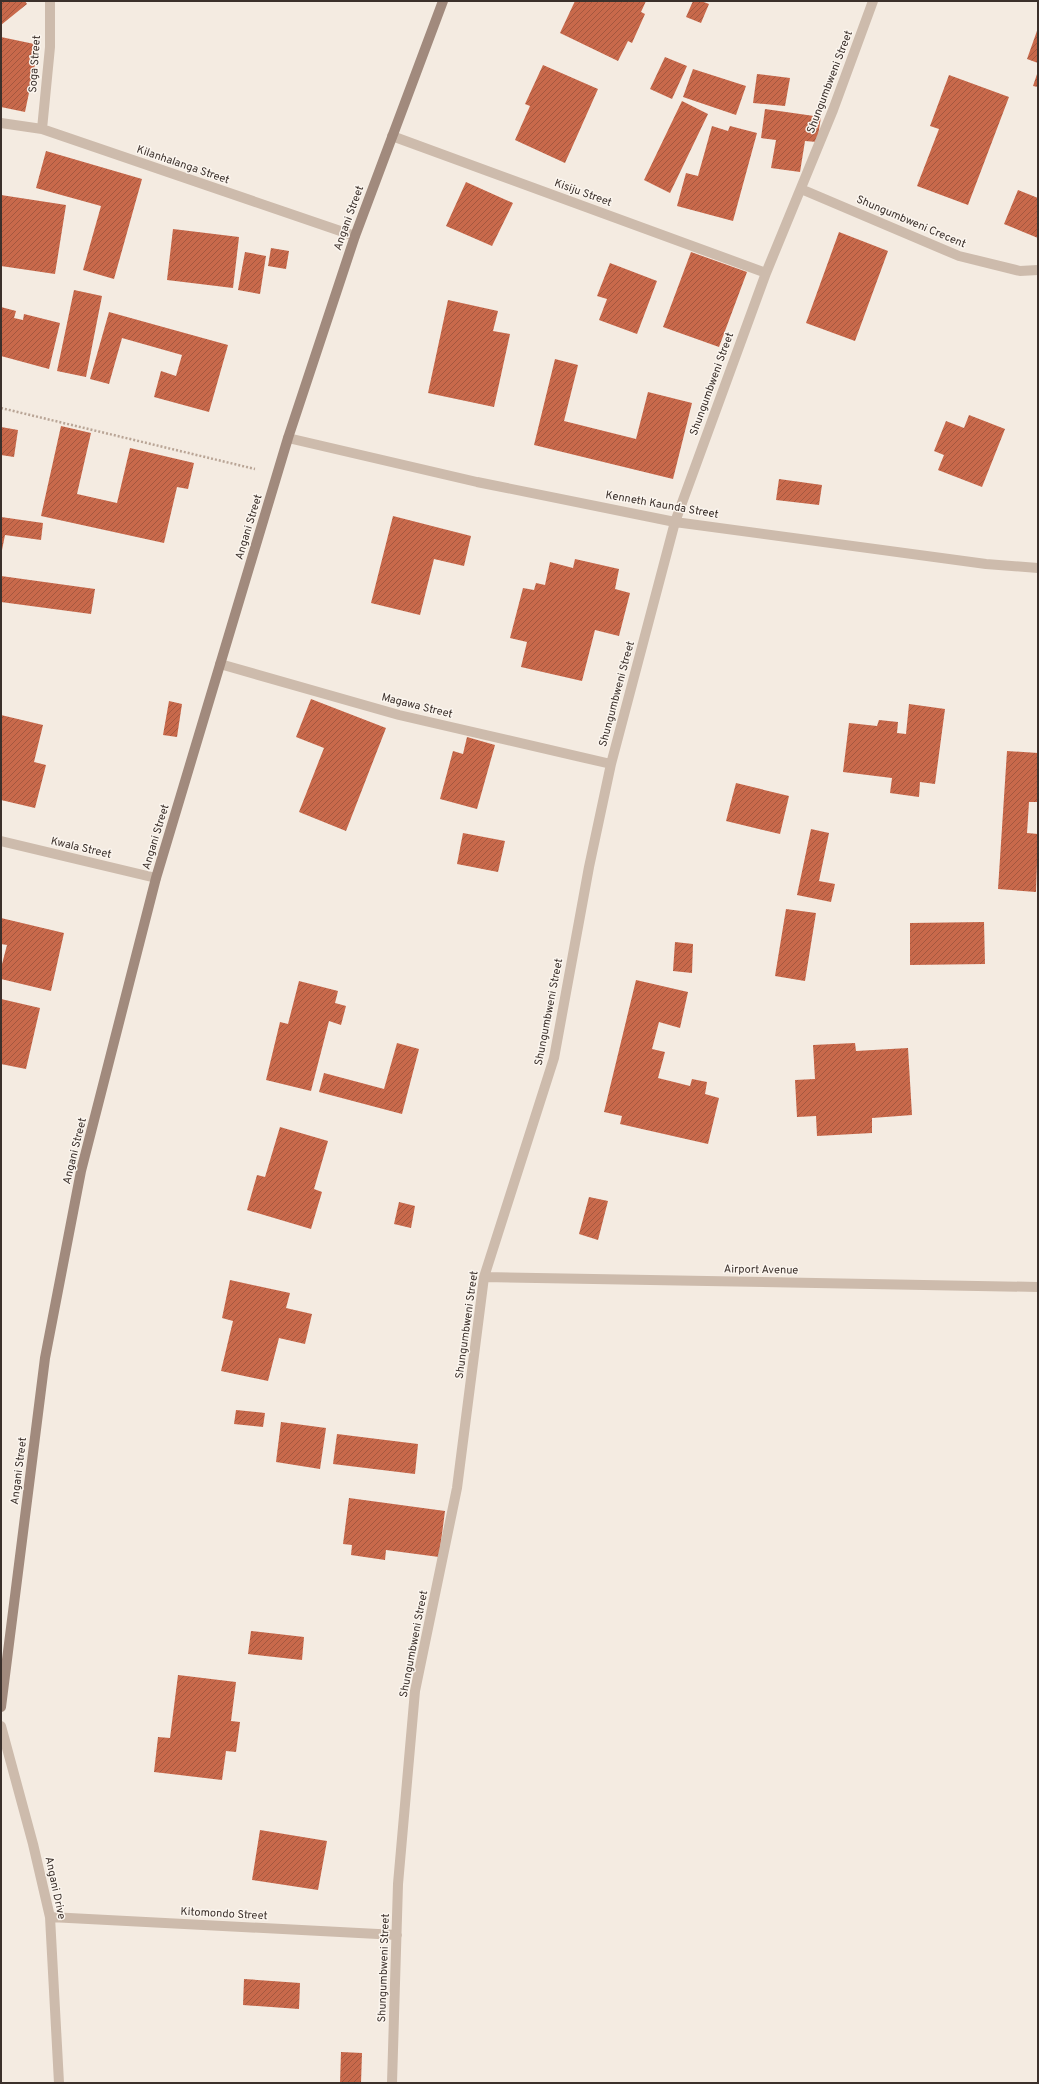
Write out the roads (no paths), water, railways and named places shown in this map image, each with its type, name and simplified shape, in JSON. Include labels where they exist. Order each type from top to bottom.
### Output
[{"type":"street","name":"Soga Street","points":[[42,129],[50,48],[50,1]]},
{"type":"street","name":"Angani Street","points":[[1,1707],[45,1358],[81,1171],[156,878],[288,438],[355,236],[443,1]]},
{"type":"street","name":"Shungumbweni Street","points":[[392,2083],[398,1884],[415,1691],[457,1488],[484,1276],[554,1058],[589,867],[611,764],[675,522],[766,273],[833,110],[873,1]]},
{"type":"street","name":"Kilanhalanga Street","points":[[1,123],[42,129],[355,236]]},
{"type":"street","name":"Kisiju Street","points":[[392,136],[766,273]]},
{"type":"street","name":"Shungumbweni Crecent","points":[[801,189],[960,256],[1020,271],[1038,270]]},
{"type":"street","name":"Kenneth Kaunda Street","points":[[288,438],[477,482],[675,522],[986,564],[1038,568]]},
{"type":"street","name":"Magawa Street","points":[[220,664],[399,715],[611,764]]},
{"type":"street","name":"Kwala Street","points":[[1,841],[156,878]]},
{"type":"street","name":"Airport Avenue","points":[[484,1276],[1038,1287]]},
{"type":"street","name":"Angani Drive","points":[[1,1726],[33,1844],[50,1917],[59,2083]]},
{"type":"street","name":"Kitomondo Street","points":[[50,1917],[397,1934]]}]
